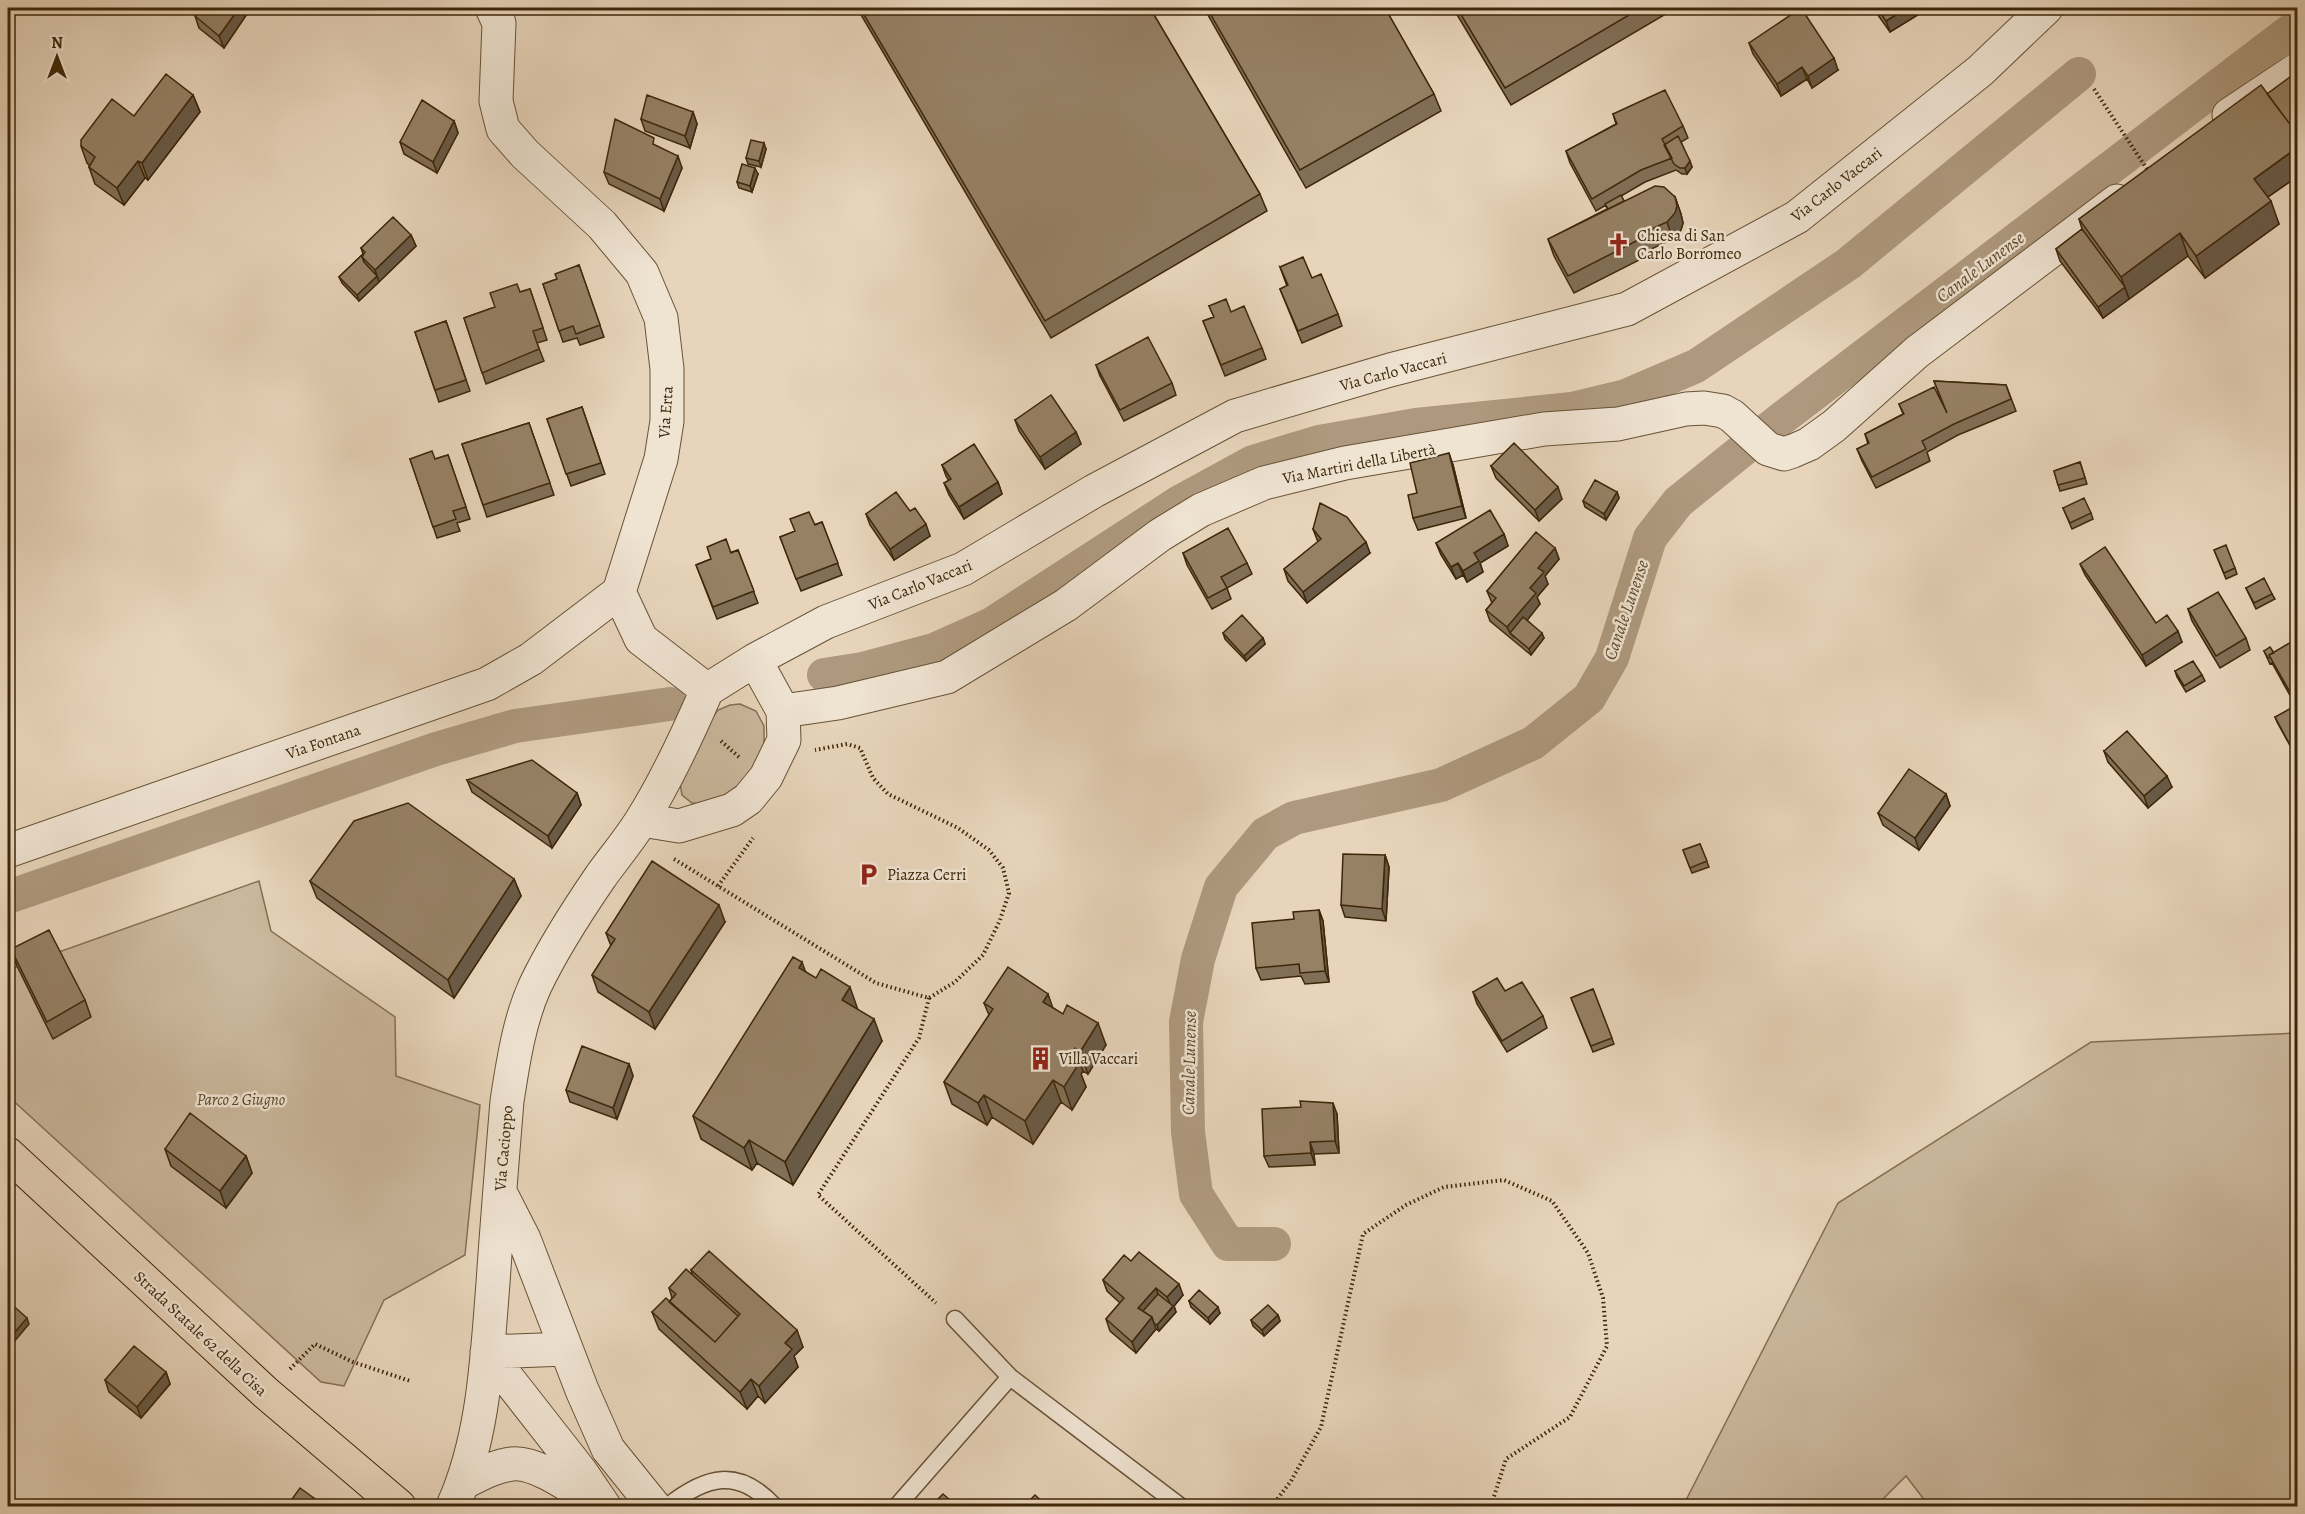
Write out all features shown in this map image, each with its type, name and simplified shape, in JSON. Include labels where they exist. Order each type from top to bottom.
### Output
[{"type":"main road","name":"Strada Statale 62 della Cisa","points":[[8,1154],[266,1394],[399,1506]]},
{"type":"street","name":"Via Erta","points":[[492,8],[499,23],[496,101],[502,129],[552,181],[602,225],[642,273],[661,318],[667,369],[667,422],[661,459],[619,592]]},
{"type":"street","name":"Via Carlo Vaccari","points":[[706,690],[755,660],[826,622],[963,569],[1094,491],[1235,416],[1390,370],[1627,309],[1797,217],[1980,71],[2046,8]]},
{"type":"street","points":[[2202,136],[2298,69]]},
{"type":"street","name":"Via Martiri della Libertà","points":[[783,711],[838,703],[947,677],[1066,605],[1160,535],[1201,510],[1264,483],[1345,463],[1544,429],[1618,424],[1686,409],[1715,409],[1737,419],[1768,449],[1784,454],[1809,444],[1834,426],[1917,352],[2147,169]]},
{"type":"street","points":[[619,592],[641,639],[706,690],[693,722],[642,820],[679,826],[732,810],[748,799],[766,777],[784,740],[783,711],[755,660]]},
{"type":"street","name":"Via Fontana","points":[[8,851],[487,684],[531,659],[619,592]]},
{"type":"street","name":"Via Cacioppo","points":[[458,1495],[480,1416],[488,1352],[507,1101],[513,1062],[534,988],[553,952],[642,820]]},
{"type":"street","points":[[499,1190],[524,1239],[566,1349],[608,1449],[654,1506]]},
{"type":"street","points":[[488,1352],[566,1349]]},
{"type":"street","points":[[488,1352],[581,1472],[603,1506]]},
{"type":"street","points":[[458,1495],[495,1468],[515,1464],[538,1469],[603,1506]]},
{"type":"lane","points":[[955,1319],[1010,1377],[1180,1506]]},
{"type":"lane","points":[[897,1506],[1010,1377]]},
{"type":"lane","points":[[668,1506],[688,1490],[718,1479],[739,1481],[760,1492],[774,1506]]},
{"type":"path","points":[[2094,89],[2147,169]]},
{"type":"path","points":[[713,734],[766,777]]},
{"type":"path","points":[[806,752],[847,744],[860,748],[873,778],[888,794],[958,828],[989,850],[1003,868],[1009,893],[1000,920],[983,955],[954,982],[929,998],[919,1038],[818,1195],[955,1319]]},
{"type":"path","points":[[718,886],[876,983],[929,998]]},
{"type":"path","points":[[1272,1506],[1291,1481],[1321,1427],[1363,1234],[1406,1205],[1444,1187],[1504,1180],[1552,1201],[1588,1253],[1604,1298],[1607,1346],[1570,1417],[1506,1459],[1491,1506]]},
{"type":"path","points":[[266,1394],[315,1344],[353,1362],[410,1381]]},
{"type":"green space","points":[[740,704],[756,711],[764,726],[764,751],[757,773],[712,805],[692,803],[682,795],[679,777],[718,710]]},
{"type":"green space","name":"Parco 2 Giugno","points":[[259,881],[271,931],[395,1017],[396,1076],[480,1105],[465,1255],[384,1300],[344,1386],[321,1382],[8,1096],[8,970]]},
{"type":"green space","points":[[2297,1033],[2297,1506],[1929,1506],[1906,1476],[1876,1506],[1683,1506],[1838,1203],[2091,1042]]},
{"type":"building","points":[[201,8],[239,8],[219,36],[195,16]]},
{"type":"building","points":[[860,8],[1150,8],[1260,194],[1045,321]]},
{"type":"building","points":[[1207,8],[1385,8],[1434,94],[1300,170]]},
{"type":"building","points":[[1457,8],[1641,8],[1505,88]]},
{"type":"building","points":[[1801,8],[1834,58],[1808,76],[1802,67],[1777,84],[1749,43]]},
{"type":"building","points":[[1877,8],[1907,8],[1886,21]]},
{"type":"building","points":[[166,74],[193,95],[142,163],[138,161],[117,188],[89,167],[95,157],[81,146],[81,140],[112,99],[134,116]]},
{"type":"building","points":[[2294,74],[2298,79],[2298,135],[2267,94]]},
{"type":"building","points":[[2261,85],[2298,135],[2298,147],[2254,179],[2271,201],[2196,256],[2180,233],[2121,277],[2079,219]]},
{"type":"building","points":[[1665,90],[1683,126],[1662,139],[1672,158],[1641,170],[1592,199],[1566,151],[1617,124],[1613,114]]},
{"type":"building","points":[[647,95],[693,112],[685,136],[641,119]]},
{"type":"building","points":[[422,100],[454,121],[433,162],[400,142]]},
{"type":"building","points":[[615,119],[654,138],[653,144],[678,156],[660,199],[604,172]]},
{"type":"building","points":[[1678,136],[1690,161],[1685,168],[1674,164],[1664,145]]},
{"type":"building","points":[[751,140],[764,143],[759,161],[746,158]]},
{"type":"building","points":[[742,164],[755,168],[750,186],[737,182]]},
{"type":"building","points":[[1655,186],[1664,187],[1675,197],[1677,206],[1675,213],[1667,222],[1643,233],[1644,237],[1568,276],[1548,239]]},
{"type":"building","points":[[1621,195],[1624,201],[1608,209],[1605,204]]},
{"type":"building","points":[[393,217],[411,235],[375,270],[362,257],[365,252],[361,248]]},
{"type":"building","points":[[2082,229],[2125,287],[2098,307],[2056,249]]},
{"type":"building","points":[[363,254],[364,262],[377,276],[357,295],[339,277]]},
{"type":"building","points":[[1303,257],[1312,278],[1321,274],[1338,314],[1298,331],[1280,289],[1288,285],[1280,267]]},
{"type":"building","points":[[579,265],[600,325],[576,334],[573,326],[559,331],[543,284],[557,279],[555,274]]},
{"type":"building","points":[[517,284],[520,292],[530,289],[543,328],[533,331],[539,349],[482,373],[464,318],[495,307],[490,293]]},
{"type":"building","points":[[1226,299],[1231,312],[1244,306],[1262,348],[1221,365],[1203,321],[1214,317],[1209,306]]},
{"type":"building","points":[[446,321],[466,380],[435,390],[415,332]]},
{"type":"building","points":[[1148,337],[1172,383],[1120,410],[1096,365]]},
{"type":"building","points":[[1934,381],[2006,385],[2011,399],[1922,441],[1926,449],[1872,477],[1857,449],[1869,443],[1865,434],[1904,414],[1899,404],[1934,387],[1947,413]]},
{"type":"building","points":[[1051,395],[1076,432],[1040,457],[1015,420]]},
{"type":"building","points":[[582,407],[601,463],[566,474],[547,419]]},
{"type":"building","points":[[529,423],[550,483],[483,505],[462,444]]},
{"type":"building","points":[[1514,443],[1558,487],[1535,510],[1491,466]]},
{"type":"building","points":[[974,444],[998,482],[959,507],[944,483],[951,479],[942,465]]},
{"type":"building","points":[[432,451],[435,459],[448,455],[466,507],[453,511],[456,519],[433,527],[410,459]]},
{"type":"building","points":[[1449,453],[1462,506],[1413,518],[1408,495],[1417,493],[1410,463]]},
{"type":"building","points":[[2080,462],[2085,478],[2058,485],[2054,471]]},
{"type":"building","points":[[1595,480],[1617,492],[1604,514],[1583,501]]},
{"type":"building","points":[[896,492],[910,511],[915,508],[926,524],[890,549],[866,514]]},
{"type":"building","points":[[2084,498],[2091,513],[2070,523],[2063,508]]},
{"type":"building","points":[[1320,503],[1347,517],[1366,542],[1303,592],[1284,569],[1321,539],[1313,529]]},
{"type":"building","points":[[1490,510],[1504,534],[1474,553],[1479,561],[1463,571],[1458,563],[1451,567],[1436,543]]},
{"type":"building","points":[[809,512],[815,525],[822,522],[838,563],[796,579],[780,537],[795,531],[790,519]]},
{"type":"building","points":[[1228,528],[1247,563],[1221,577],[1227,588],[1208,598],[1183,553]]},
{"type":"building","points":[[1536,532],[1555,548],[1538,568],[1544,572],[1530,588],[1536,593],[1507,627],[1486,610],[1496,598],[1487,591]]},
{"type":"building","points":[[726,539],[731,553],[738,550],[754,591],[713,607],[696,565],[711,559],[707,547]]},
{"type":"building","points":[[2226,545],[2235,568],[2224,573],[2214,550]]},
{"type":"building","points":[[2105,547],[2156,623],[2167,615],[2178,631],[2142,655],[2080,564]]},
{"type":"building","points":[[2264,578],[2272,594],[2254,603],[2246,588]]},
{"type":"building","points":[[2218,592],[2246,638],[2216,656],[2188,609]]},
{"type":"building","points":[[1242,615],[1263,638],[1244,656],[1223,633]]},
{"type":"building","points":[[1523,617],[1542,633],[1529,649],[1510,633]]},
{"type":"building","points":[[2298,638],[2298,697],[2294,699],[2269,655]]},
{"type":"building","points":[[2270,647],[2274,653],[2268,658],[2264,651]]},
{"type":"building","points":[[2193,661],[2202,675],[2184,686],[2175,671]]},
{"type":"building","points":[[2293,707],[2298,715],[2297,758],[2275,717]]},
{"type":"building","points":[[2127,731],[2167,776],[2144,796],[2104,751]]},
{"type":"building","points":[[532,760],[577,793],[548,836],[467,780]]},
{"type":"building","points":[[1909,769],[1946,794],[1915,838],[1878,813]]},
{"type":"building","points":[[408,803],[514,879],[448,980],[310,881],[354,821]]},
{"type":"building","points":[[1700,844],[1707,861],[1690,868],[1683,850]]},
{"type":"building","points":[[1343,854],[1385,855],[1382,909],[1341,905]]},
{"type":"building","points":[[652,861],[719,905],[649,1012],[592,975],[615,939],[606,933]]},
{"type":"building","points":[[1319,910],[1325,971],[1300,973],[1299,964],[1256,968],[1252,923],[1294,919],[1293,912]]},
{"type":"building","points":[[49,930],[85,1000],[47,1022],[11,949]]},
{"type":"building","points":[[793,957],[802,962],[799,968],[816,978],[821,969],[850,987],[842,1000],[874,1019],[785,1162],[749,1140],[744,1148],[693,1116]]},
{"type":"building","name":"Villa Vaccari","points":[[1008,967],[1048,994],[1043,1002],[1063,1014],[1067,1005],[1098,1023],[1080,1052],[1075,1048],[1068,1059],[1078,1065],[1064,1087],[1053,1080],[1025,1121],[984,1095],[978,1103],[944,1082],[993,1009],[984,1003]]},
{"type":"building","points":[[1497,978],[1505,991],[1522,982],[1543,1016],[1502,1041],[1473,992]]},
{"type":"building","points":[[1593,989],[1612,1038],[1591,1046],[1571,998]]},
{"type":"building","points":[[582,1046],[629,1064],[613,1108],[566,1090]]},
{"type":"building","points":[[1300,1101],[1333,1103],[1335,1141],[1310,1142],[1311,1153],[1264,1156],[1262,1109],[1301,1107]]},
{"type":"building","points":[[190,1113],[246,1156],[220,1191],[165,1149]]},
{"type":"building","points":[[709,1251],[797,1330],[785,1343],[792,1349],[759,1386],[751,1379],[740,1392],[652,1312],[666,1298],[715,1342],[740,1314],[691,1270]]},
{"type":"building","points":[[1139,1252],[1179,1284],[1167,1297],[1156,1288],[1138,1308],[1152,1317],[1132,1342],[1106,1319],[1124,1298],[1103,1280],[1124,1255],[1131,1261]]},
{"type":"building","points":[[686,1269],[738,1316],[715,1342],[669,1302],[676,1294],[669,1288]]},
{"type":"building","points":[[1199,1290],[1218,1307],[1208,1318],[1189,1301]]},
{"type":"building","points":[[1158,1294],[1173,1306],[1157,1325],[1152,1317],[1143,1311]]},
{"type":"building","points":[[8,1301],[27,1318],[8,1340]]},
{"type":"building","points":[[1268,1305],[1278,1315],[1262,1330],[1251,1320]]},
{"type":"building","points":[[134,1346],[166,1372],[137,1407],[105,1380]]},
{"type":"building","points":[[300,1488],[325,1506],[287,1506]]},
{"type":"building","points":[[943,1494],[957,1506],[931,1506]]},
{"type":"building","points":[[1035,1495],[1047,1506],[1024,1506]]},
{"type":"waterway","name":"Canale Lunense","points":[[1274,1244],[1228,1244],[1196,1194],[1188,1132],[1186,1022],[1198,959],[1221,887],[1265,834],[1294,818],[1441,785],[1533,743],[1589,698],[1612,658],[1650,538],[1678,502],[1781,419],[2298,25]]},
{"type":"waterway","points":[[824,675],[863,669],[934,650],[992,624],[1178,503],[1253,462],[1319,442],[1416,425],[1572,409],[1626,396],[1696,366],[1848,264],[2079,74]]},
{"type":"waterway","points":[[8,897],[436,749],[515,726],[670,704]]},
{"type":"place","name":"Chiesa di San Carlo Borromeo","points":[[1619,244]]},
{"type":"place","name":"Piazza Cerri","points":[[869,874]]},
{"type":"place","name":"Villa Vaccari","points":[[1041,1058]]}]
